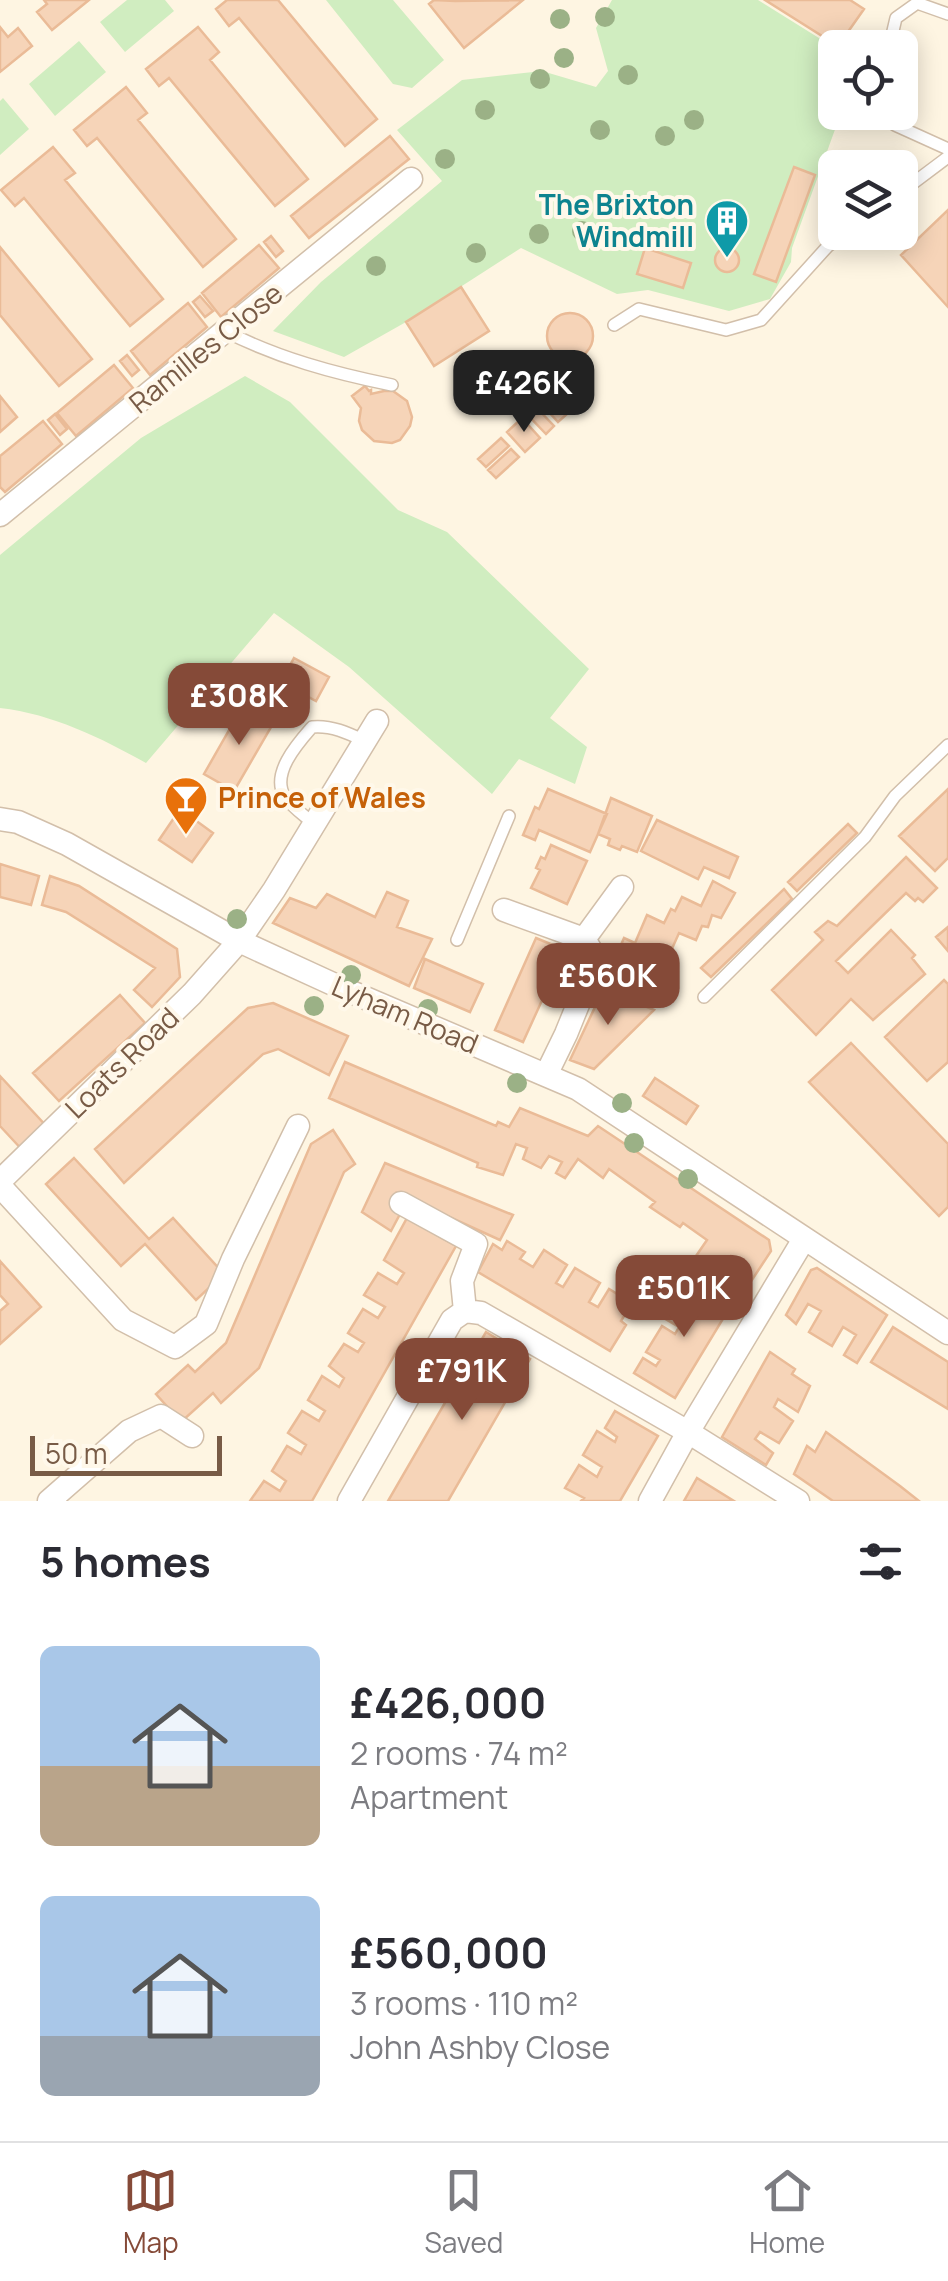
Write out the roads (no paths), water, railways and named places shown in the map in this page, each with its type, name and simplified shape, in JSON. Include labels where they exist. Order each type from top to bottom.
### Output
[{"type":"street","name":"Ramilles Close","points":[[0,515],[411,179]]},
{"type":"street","name":"Loats Road","points":[[0,1184],[192,994],[238,941],[274,890],[371,731]]},
{"type":"street","name":"Lyham Road","points":[[0,819],[18,822],[68,844],[238,941],[578,1088],[948,1333]]},
{"type":"street","points":[[584,939],[622,886]]},
{"type":"street","points":[[504,910],[584,939],[592,952],[592,970],[546,1075]]},
{"type":"street","points":[[0,1184],[123,1320],[175,1347],[206,1324],[298,1126]]},
{"type":"street","points":[[401,1203],[476,1244],[462,1281],[465,1310]]},
{"type":"street","points":[[650,1501],[804,1240]]},
{"type":"street","points":[[349,1501],[452,1320],[465,1310],[481,1313],[688,1432],[798,1501]]},
{"type":"street","points":[[49,1501],[128,1431],[161,1416],[192,1436]]},
{"type":"lane","points":[[893,30],[896,18],[916,4],[948,14]]},
{"type":"lane","points":[[907,130],[948,149]]},
{"type":"lane","points":[[918,180],[948,158]]},
{"type":"lane","points":[[614,324],[639,310],[726,330],[761,320],[824,250]]},
{"type":"lane","points":[[225,331],[330,372],[392,385]]},
{"type":"lane","points":[[314,824],[283,795],[280,778],[290,756],[312,727],[371,731]]},
{"type":"lane","points":[[704,997],[865,838],[895,796],[948,745]]},
{"type":"lane","points":[[456,940],[509,816]]},
{"type":"lane","points":[[474,897],[504,910]]},
{"type":"place","name":"The Brixton Windmill","points":[[727,259]]},
{"type":"place","name":"Prince of Wales","points":[[186,836]]}]
